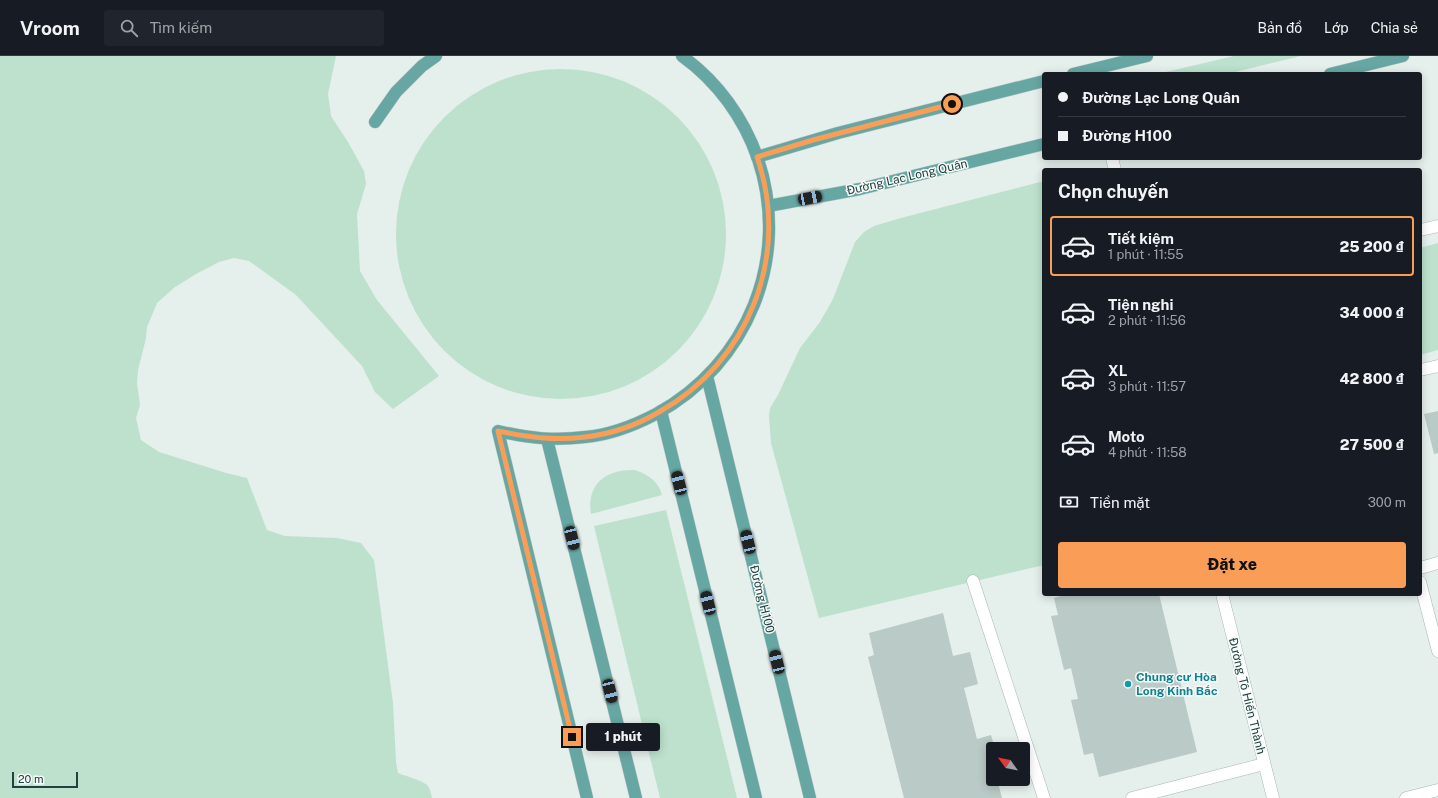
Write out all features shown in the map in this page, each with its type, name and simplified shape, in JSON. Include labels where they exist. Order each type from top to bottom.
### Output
[{"type":"main road","points":[[375,122],[396,92],[422,66],[436,56]]},
{"type":"main road","points":[[587,798],[498,431],[527,437],[557,439],[586,437],[615,431],[643,421],[669,407],[693,389],[707,376],[733,345],[748,319],[759,292],[767,255],[769,233],[768,206],[763,174],[753,146],[740,120],[719,90],[693,64],[682,56]]},
{"type":"main road","points":[[1091,72],[1147,56]]},
{"type":"main road","points":[[1338,72],[1403,56]]},
{"type":"main road","points":[[757,157],[838,133],[1042,82]]},
{"type":"main road","name":"Đường Lạc Long Quân","points":[[768,206],[860,189],[1042,144]]},
{"type":"main road","name":"Đường H100","points":[[707,376],[810,798]]},
{"type":"main road","points":[[661,411],[756,798]]},
{"type":"main road","points":[[547,438],[636,798]]},
{"type":"street","points":[[1422,230],[1438,226]]},
{"type":"street","points":[[1422,370],[1438,366]]},
{"type":"street","points":[[1422,568],[1438,564]]},
{"type":"street","points":[[972,581],[1044,798]]},
{"type":"street","points":[[1422,590],[1438,651]]},
{"type":"street","name":"Đường Tô Hiến Thành","points":[[1222,596],[1273,798]]},
{"type":"street","points":[[1132,798],[1264,764]]},
{"type":"street","points":[[1406,798],[1438,790]]},
{"type":"green space","points":[[0,56],[336,56],[328,94],[331,116],[348,142],[364,171],[366,184],[357,214],[360,271],[377,300],[439,376],[393,409],[375,392],[362,366],[296,295],[249,261],[234,258],[219,262],[196,274],[175,287],[157,303],[147,327],[146,338],[138,370],[137,383],[140,405],[136,418],[141,440],[159,452],[247,478],[267,530],[285,536],[337,538],[361,543],[374,560],[393,703],[396,762],[398,773],[426,784],[432,798],[0,798]]},
{"type":"green space","points":[[1234,56],[1301,56],[1235,72],[1166,72]]},
{"type":"green space","points":[[561,69],[593,72],[624,82],[652,97],[677,118],[698,143],[713,171],[723,202],[726,234],[723,266],[713,297],[698,325],[677,350],[652,371],[624,386],[593,396],[561,399],[529,396],[498,386],[470,371],[445,350],[424,325],[409,297],[399,266],[396,234],[399,202],[409,171],[424,143],[445,118],[470,97],[498,82],[529,72]]},
{"type":"green space","points":[[1042,182],[1042,565],[819,618],[771,443],[769,416],[770,408],[778,395],[800,348],[820,322],[833,299],[855,242],[864,232],[874,226]]},
{"type":"green space","points":[[1438,243],[1438,350],[1422,354],[1422,247]]},
{"type":"green space","points":[[635,470],[652,479],[658,486],[662,495],[591,514],[590,503],[592,494],[600,480],[615,472]]},
{"type":"green space","points":[[666,510],[737,798],[660,798],[594,526]]},
{"type":"building","points":[[1438,411],[1438,453],[1434,454],[1424,414]]},
{"type":"building","name":"Chung cư Hòa Long Kinh Bắc","points":[[1061,596],[1159,596],[1197,752],[1099,777],[1093,753],[1084,755],[1071,700],[1078,699],[1071,668],[1064,670],[1051,616],[1058,615],[1054,598]]},
{"type":"building","points":[[943,613],[953,656],[970,652],[978,684],[964,688],[977,739],[991,735],[993,742],[986,742],[986,786],[999,786],[1002,798],[904,798],[868,657],[874,655],[869,633]]},
{"type":"place","name":"Chung cư Hòa Long Kinh Bắc","points":[[1128,684]]},
{"type":"route","points":[[572,737],[498,431],[527,437],[557,439],[586,437],[615,431],[643,421],[669,407],[693,389],[715,369],[733,345],[748,319],[759,292],[766,263],[769,233],[768,203],[763,174],[757,157],[838,133],[952,104]]}]
